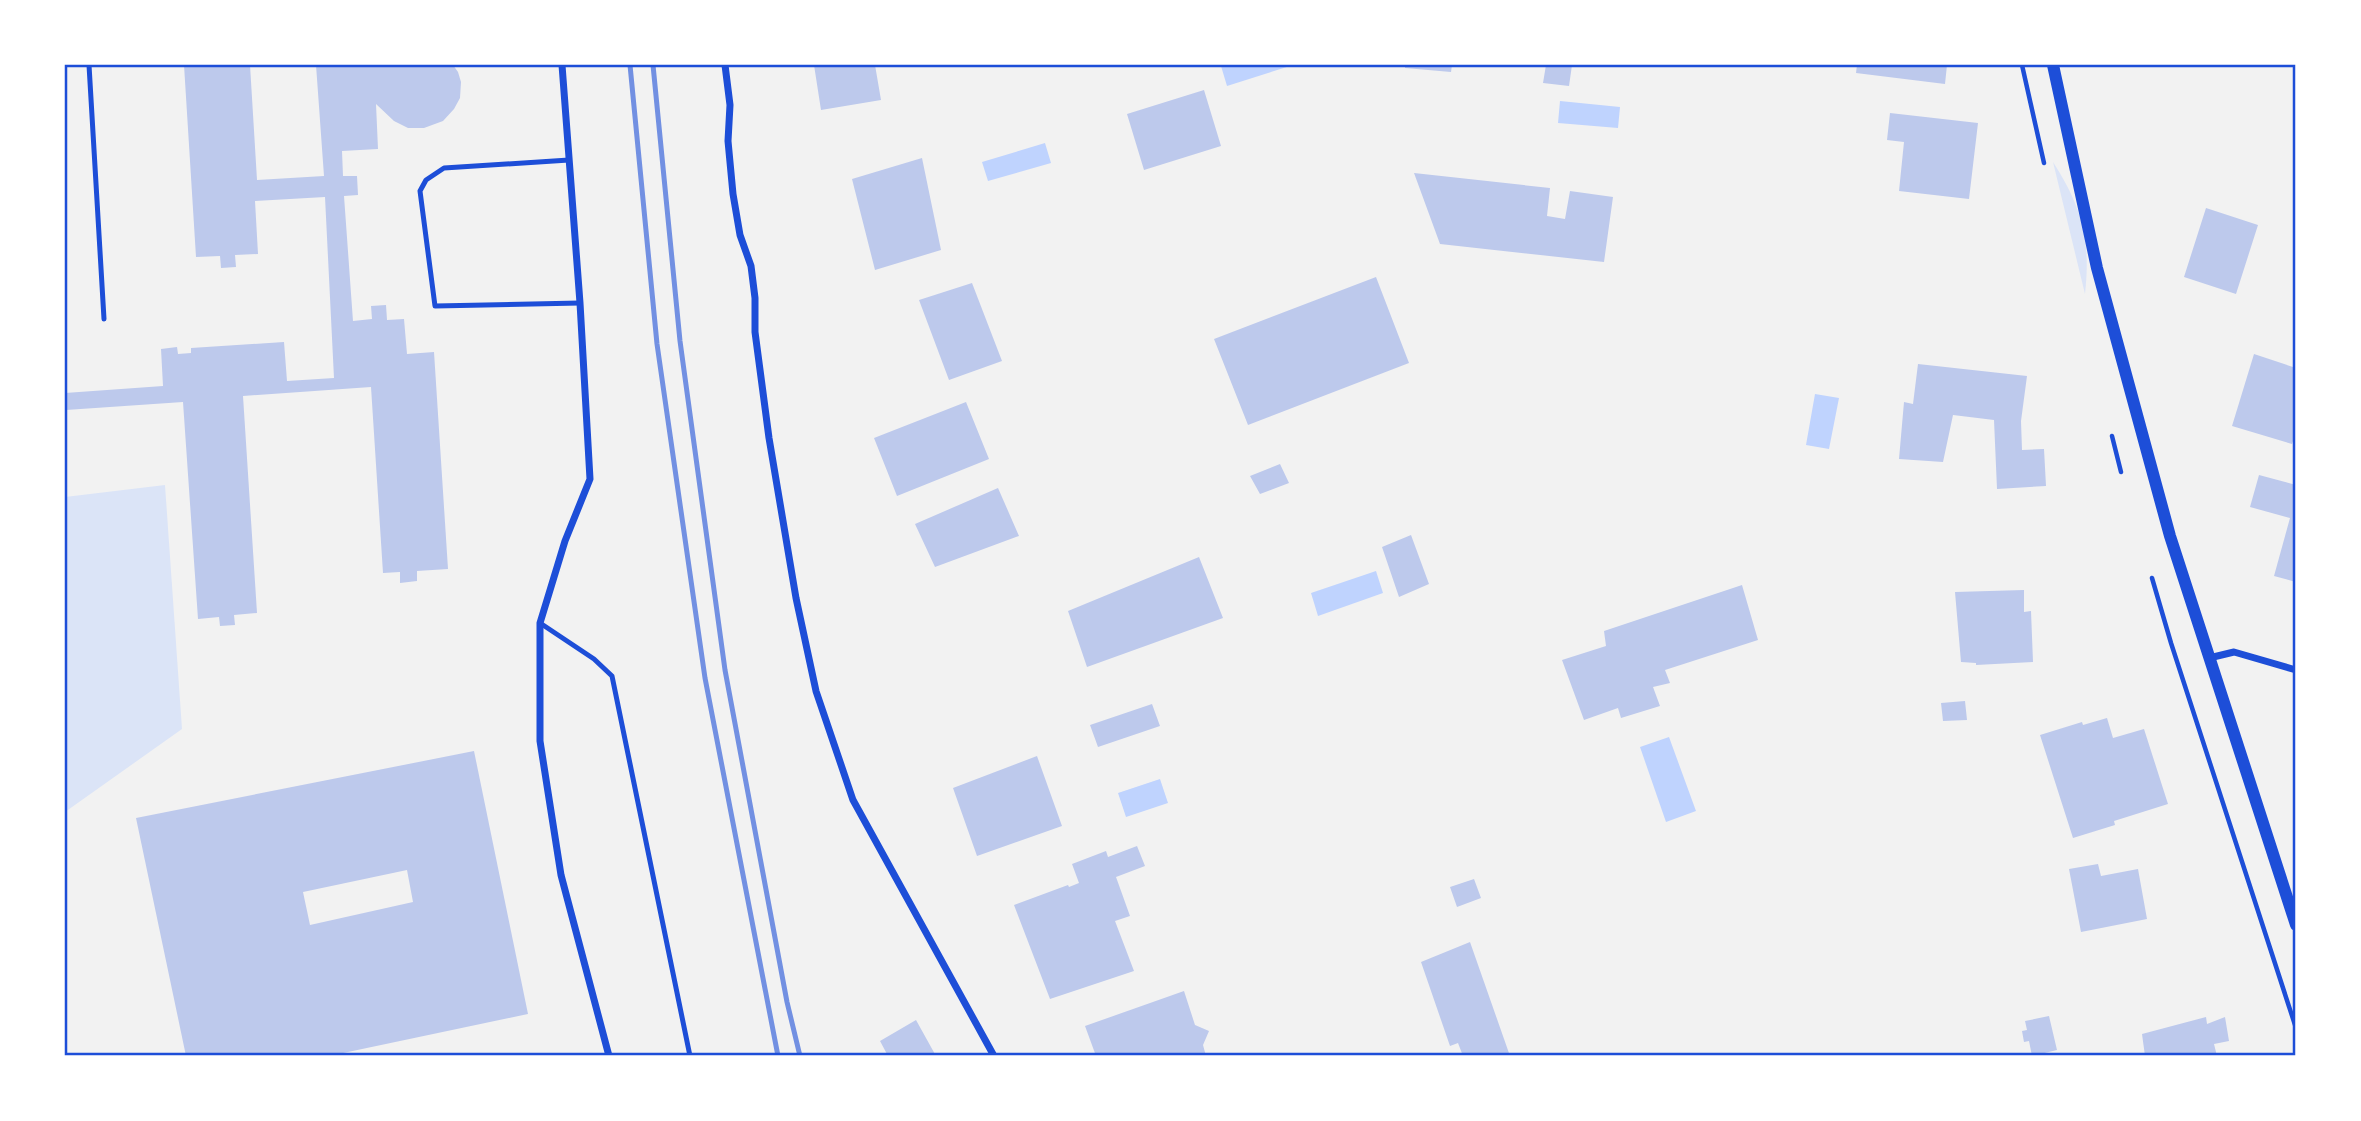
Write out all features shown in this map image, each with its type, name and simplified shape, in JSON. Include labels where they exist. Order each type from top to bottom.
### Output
[{"type":"street","points":[[562,65],[590,479],[565,541],[540,623],[540,741],[561,875],[609,1056]]},
{"type":"street","points":[[725,65],[730,105],[728,141],[733,194],[740,235],[751,266],[755,332],[769,438],[796,598],[816,691],[853,800],[994,1056]]},
{"type":"street","points":[[2053,65],[2097,268],[2170,536],[2296,925]]},
{"type":"street","points":[[2208,658],[2234,652],[2296,670]]},
{"type":"lane","points":[[89,65],[104,318]]},
{"type":"lane","points":[[569,159],[444,169],[426,180],[420,191],[435,306],[580,303]]},
{"type":"lane","points":[[540,623],[594,659],[612,676],[690,1056]]},
{"type":"shaded area","points":[[2053,162],[2071,194],[2082,225],[2087,257],[2085,294]]},
{"type":"shaded area","points":[[165,485],[182,729],[65,812],[65,497]]},
{"type":"water","points":[[1221,66],[1290,66],[1227,86]]},
{"type":"water","points":[[1560,101],[1620,107],[1618,128],[1558,123]]},
{"type":"water","points":[[1045,143],[1051,163],[988,181],[982,162]]},
{"type":"water","points":[[1815,394],[1839,398],[1829,449],[1806,445]]},
{"type":"water","points":[[1376,571],[1383,593],[1318,616],[1311,593]]},
{"type":"water","points":[[1669,737],[1696,811],[1666,822],[1640,747]]},
{"type":"water","points":[[1160,779],[1168,803],[1126,817],[1118,793]]},
{"type":"building","points":[[184,65],[250,65],[257,180],[324,176],[316,65],[453,65],[458,72],[461,82],[460,98],[443,121],[424,128],[408,128],[394,121],[376,104],[378,149],[342,151],[343,176],[357,176],[358,195],[344,196],[353,321],[372,319],[371,306],[386,305],[387,320],[404,319],[407,354],[434,352],[448,569],[417,571],[417,581],[400,583],[400,572],[383,573],[371,387],[243,396],[257,613],[234,615],[235,625],[220,626],[219,617],[198,619],[183,402],[66,410],[65,393],[163,386],[161,349],[177,347],[178,354],[191,353],[191,348],[284,342],[287,381],[334,378],[325,197],[255,201],[258,254],[235,255],[236,267],[221,268],[220,256],[196,257]]},
{"type":"building","points":[[814,65],[875,65],[881,100],[821,110]]},
{"type":"building","points":[[1405,65],[1452,65],[1451,72],[1405,68]]},
{"type":"building","points":[[1546,65],[1572,65],[1569,86],[1543,83]]},
{"type":"building","points":[[1857,65],[1947,65],[1945,84],[1856,73]]},
{"type":"building","points":[[1204,90],[1221,146],[1144,170],[1127,114]]},
{"type":"building","points":[[1890,113],[1978,123],[1969,199],[1899,191],[1904,142],[1887,140]]},
{"type":"building","points":[[922,158],[941,250],[875,270],[852,179]]},
{"type":"building","points":[[1414,173],[1550,188],[1547,216],[1565,219],[1570,191],[1613,197],[1604,262],[1440,244]]},
{"type":"building","points":[[2206,208],[2258,225],[2236,294],[2184,277]]},
{"type":"building","points":[[1376,277],[1409,363],[1248,425],[1214,339]]},
{"type":"building","points":[[972,283],[1002,361],[949,380],[919,300]]},
{"type":"building","points":[[2254,354],[2296,368],[2296,432],[2292,444],[2232,426]]},
{"type":"building","points":[[1918,364],[2027,376],[2021,421],[2022,450],[2044,449],[2046,486],[1997,489],[1994,420],[1953,415],[1943,462],[1899,459],[1904,402],[1913,404]]},
{"type":"building","points":[[966,402],[989,459],[897,496],[874,438]]},
{"type":"building","points":[[1280,464],[1289,483],[1260,494],[1250,476]]},
{"type":"building","points":[[2259,475],[2296,485],[2296,582],[2274,576],[2290,518],[2250,507]]},
{"type":"building","points":[[998,488],[1019,536],[935,567],[915,524]]},
{"type":"building","points":[[1411,535],[1429,584],[1399,597],[1382,547]]},
{"type":"building","points":[[1199,557],[1223,618],[1087,667],[1068,611]]},
{"type":"building","points":[[1742,585],[1758,640],[1665,670],[1670,683],[1653,687],[1660,706],[1621,718],[1618,708],[1584,720],[1562,660],[1606,646],[1604,631]]},
{"type":"building","points":[[2024,590],[2024,612],[2031,611],[2033,662],[1976,665],[1961,662],[1955,592]]},
{"type":"building","points":[[1965,701],[1967,720],[1943,721],[1941,703]]},
{"type":"building","points":[[1152,704],[1160,726],[1098,747],[1090,725]]},
{"type":"building","points":[[2107,718],[2113,738],[2144,729],[2168,804],[2114,821],[2115,825],[2073,838],[2040,735],[2082,722],[2083,725]]},
{"type":"building","points":[[474,751],[528,1014],[329,1056],[186,1056],[136,818]],"holes":[[[407,870],[413,902],[310,925],[303,892]]]},
{"type":"building","points":[[1037,756],[1062,826],[977,856],[953,788]]},
{"type":"building","points":[[1137,846],[1145,866],[1116,877],[1130,916],[1115,921],[1134,971],[1050,999],[1014,905],[1079,883],[1072,864],[1106,851],[1108,857]]},
{"type":"building","points":[[2098,864],[2101,876],[2138,869],[2147,919],[2081,932],[2069,869]]},
{"type":"building","points":[[1474,879],[1481,898],[1457,907],[1450,887]]},
{"type":"building","points":[[1470,942],[1510,1056],[1463,1056],[1458,1043],[1450,1046],[1421,962]]},
{"type":"building","points":[[1184,991],[1195,1025],[1209,1031],[1203,1045],[1206,1056],[1096,1056],[1085,1026]]},
{"type":"building","points":[[2049,1016],[2057,1050],[2032,1056],[2029,1041],[2024,1042],[2022,1031],[2027,1030],[2025,1021]]},
{"type":"building","points":[[2206,1017],[2207,1024],[2225,1017],[2229,1041],[2214,1044],[2217,1056],[2145,1056],[2142,1034]]},
{"type":"building","points":[[916,1020],[936,1056],[888,1056],[880,1041]]},
{"type":"railway","points":[[630,65],[657,344],[705,678],[778,1056]]},
{"type":"railway","points":[[653,65],[680,341],[725,670],[787,1002],[800,1056]]}]
